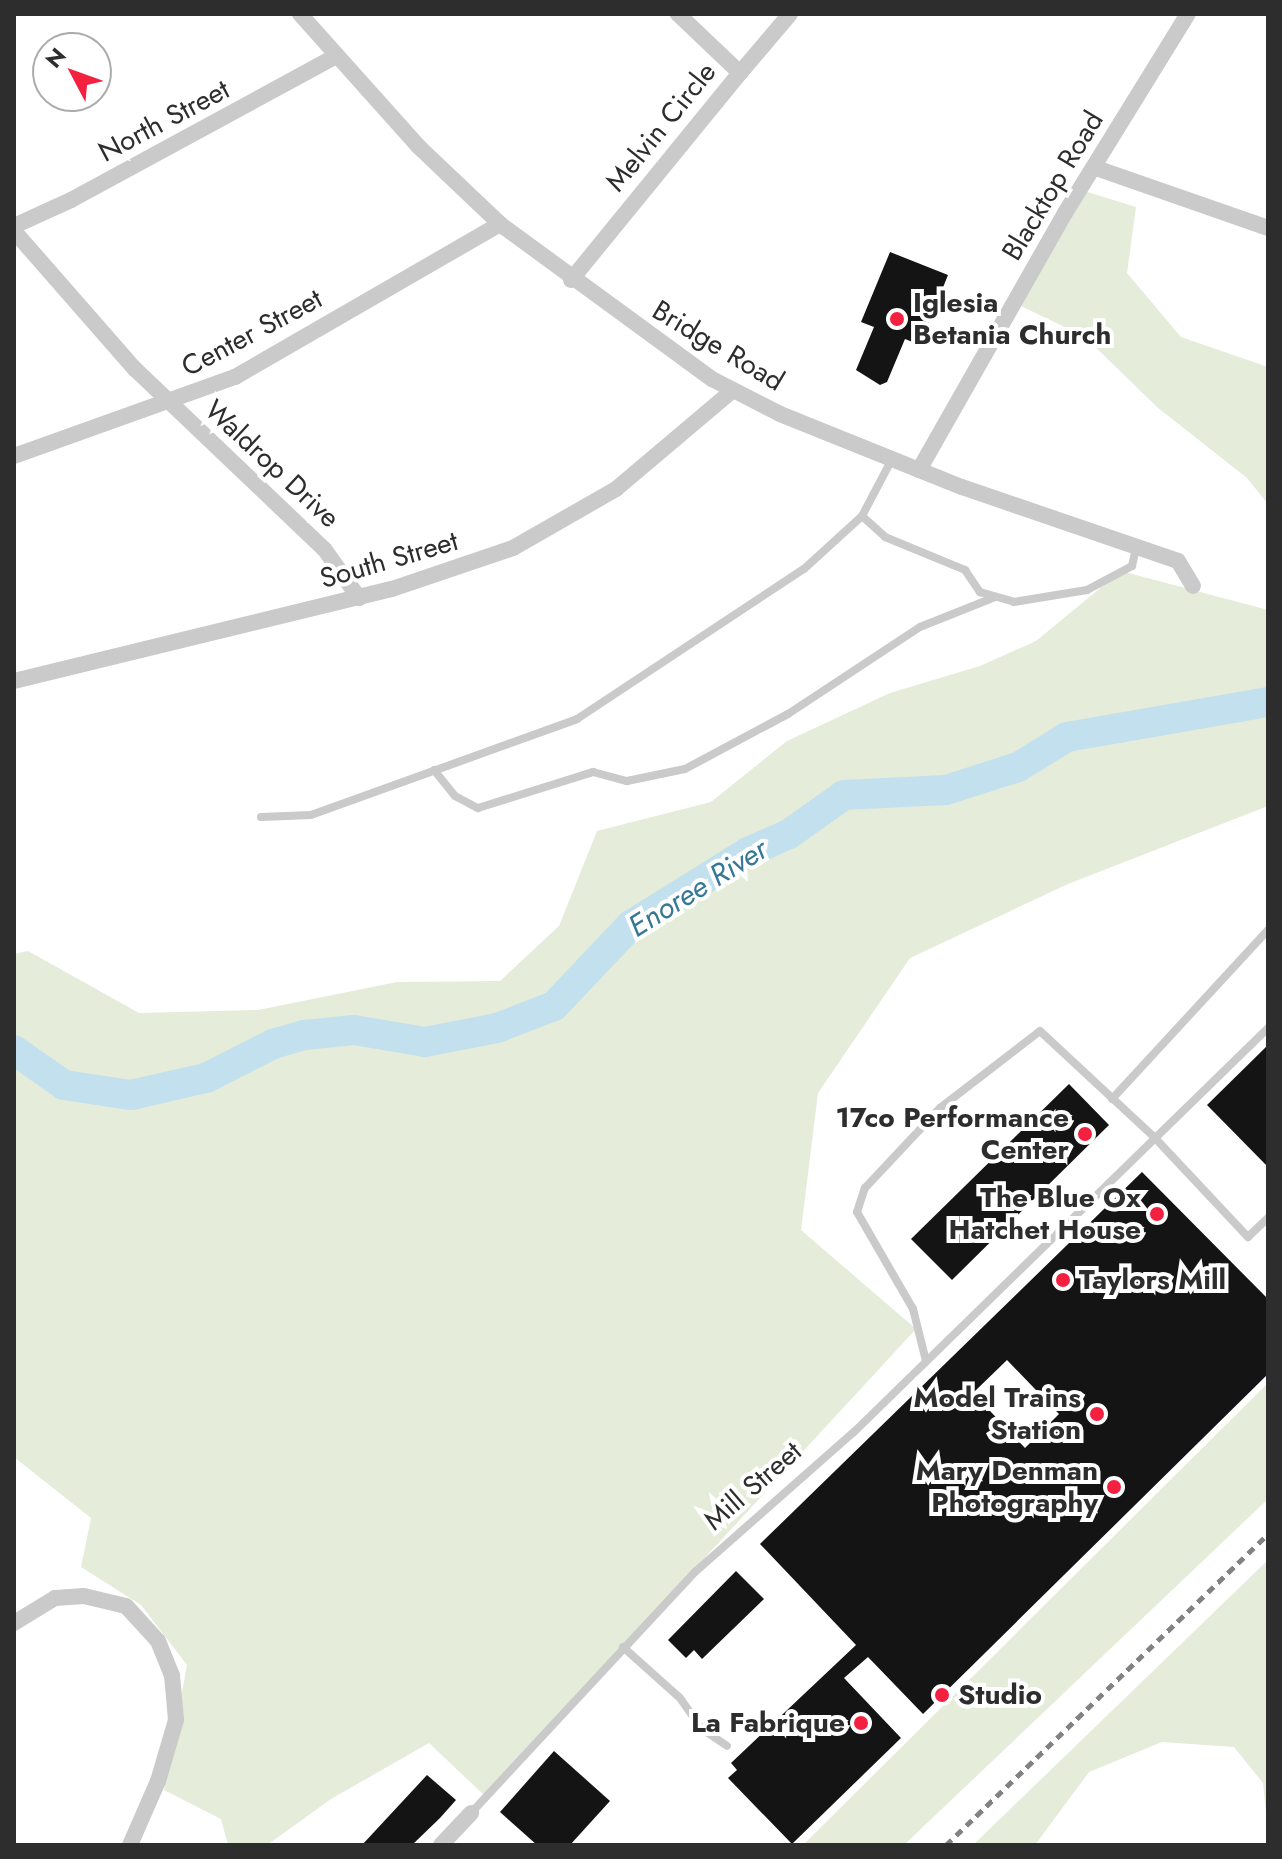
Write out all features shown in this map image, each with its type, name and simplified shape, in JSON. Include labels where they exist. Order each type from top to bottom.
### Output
[{"type":"street","name":"Bridge Road","points":[[300,14],[419,147],[500,224],[663,347],[733,390],[919,470],[1178,561],[1193,586]]},
{"type":"street","name":"Melvin Circle","points":[[571,280],[740,73],[678,14]]},
{"type":"street","points":[[740,73],[790,14]]},
{"type":"street","name":"Blacktop Road","points":[[919,470],[1188,14]]},
{"type":"street","name":"North Street","points":[[14,228],[336,56]]},
{"type":"street","points":[[1096,168],[1268,228]]},
{"type":"street","name":"Center Street","points":[[14,456],[170,404],[235,377],[500,224]]},
{"type":"street","name":"Waldrop Drive","points":[[14,228],[170,404],[325,550],[359,598]]},
{"type":"street","name":"South Street","points":[[14,681],[359,598],[476,562],[567,521],[647,467],[733,390]]},
{"type":"street","points":[[14,1623],[55,1598],[84,1596],[126,1606],[158,1641],[176,1695],[176,1720],[158,1781],[130,1845]]},
{"type":"street","name":"Mill Street","points":[[441,1845],[471,1813]]},
{"type":"lane","points":[[261,817],[311,815],[577,719],[804,569],[862,516],[892,458]]},
{"type":"lane","points":[[862,516],[885,537],[965,570],[980,592],[1014,602],[1087,590],[1132,566],[1136,548]]},
{"type":"lane","points":[[434,770],[455,796],[478,808],[593,772],[627,781],[685,769],[788,714],[920,627],[995,597]]},
{"type":"lane","points":[[1112,1099],[1268,930]]},
{"type":"lane","name":"Mill Street","points":[[471,1813],[623,1647],[725,1543],[926,1361],[1268,1028]]},
{"type":"lane","points":[[926,1361],[913,1309],[857,1212],[865,1188],[940,1108],[1040,1031],[1155,1138],[1248,1237],[1268,1218]]},
{"type":"lane","points":[[623,1647],[680,1698],[702,1729],[727,1746]]},
{"type":"green space","points":[[1081,190],[1136,207],[1127,273],[1181,337],[1268,367],[1268,504],[1247,478],[1157,407],[1085,337],[1021,306]]},
{"type":"green space","points":[[1121,571],[1268,610],[1268,806],[1068,884],[910,958],[818,1093],[801,1230],[916,1329],[485,1796],[429,1743],[331,1799],[267,1845],[228,1845],[221,1819],[164,1790],[187,1665],[141,1605],[81,1567],[91,1518],[14,1457],[14,954],[28,951],[139,1013],[258,1010],[397,982],[500,981],[559,926],[597,831],[711,802],[787,741],[890,693],[980,666],[1036,641]]},
{"type":"green space","points":[[1268,1383],[1268,1499],[904,1845],[803,1845]]},
{"type":"green space","points":[[1268,1560],[1268,1833],[1263,1783],[1234,1747],[1162,1742],[1089,1772],[1035,1845],[973,1845]]},
{"type":"building","name":"Iglesia Betania Church","points":[[890,252],[948,275],[920,345],[905,339],[887,382],[880,385],[856,370],[874,327],[861,322]]},
{"type":"building","points":[[1268,1045],[1268,1167],[1207,1105]]},
{"type":"building","points":[[1069,1084],[1109,1125],[952,1280],[911,1239]]},
{"type":"building","points":[[1142,1172],[1268,1299],[1268,1374],[923,1714],[868,1657],[844,1678],[901,1738],[792,1844],[728,1778],[737,1770],[731,1763],[856,1645],[760,1544]],"holes":[[[1007,1360],[1059,1414],[1025,1448],[973,1393]]]},
{"type":"building","points":[[736,1571],[764,1599],[702,1659],[694,1650],[686,1658],[668,1640]]},
{"type":"building","points":[[554,1751],[610,1801],[570,1845],[537,1845],[500,1812]]},
{"type":"building","points":[[427,1775],[456,1800],[440,1818],[412,1845],[362,1845]]},
{"type":"waterway","name":"Enoree River","points":[[14,1050],[64,1085],[131,1095],[206,1078],[273,1044],[304,1035],[354,1030],[425,1042],[497,1028],[554,1006],[631,925],[748,852],[789,834],[844,795],[946,790],[1018,767],[1067,737],[1268,702]]},
{"type":"railway","points":[[946,1845],[1268,1534]]},
{"type":"place","name":"Iglesia Betania Church","points":[[897,319]]},
{"type":"place","name":"17co Performance Center","points":[[1085,1134]]},
{"type":"place","name":"The Blue Ox Hatchet House","points":[[1157,1214]]},
{"type":"place","name":"Taylors Mill","points":[[1063,1280]]},
{"type":"place","name":"Model Trains Station","points":[[1097,1414]]},
{"type":"place","name":"Mary Denman Photography","points":[[1114,1487]]},
{"type":"place","name":"Studio","points":[[942,1695]]},
{"type":"place","name":"La Fabrique","points":[[861,1723]]}]
